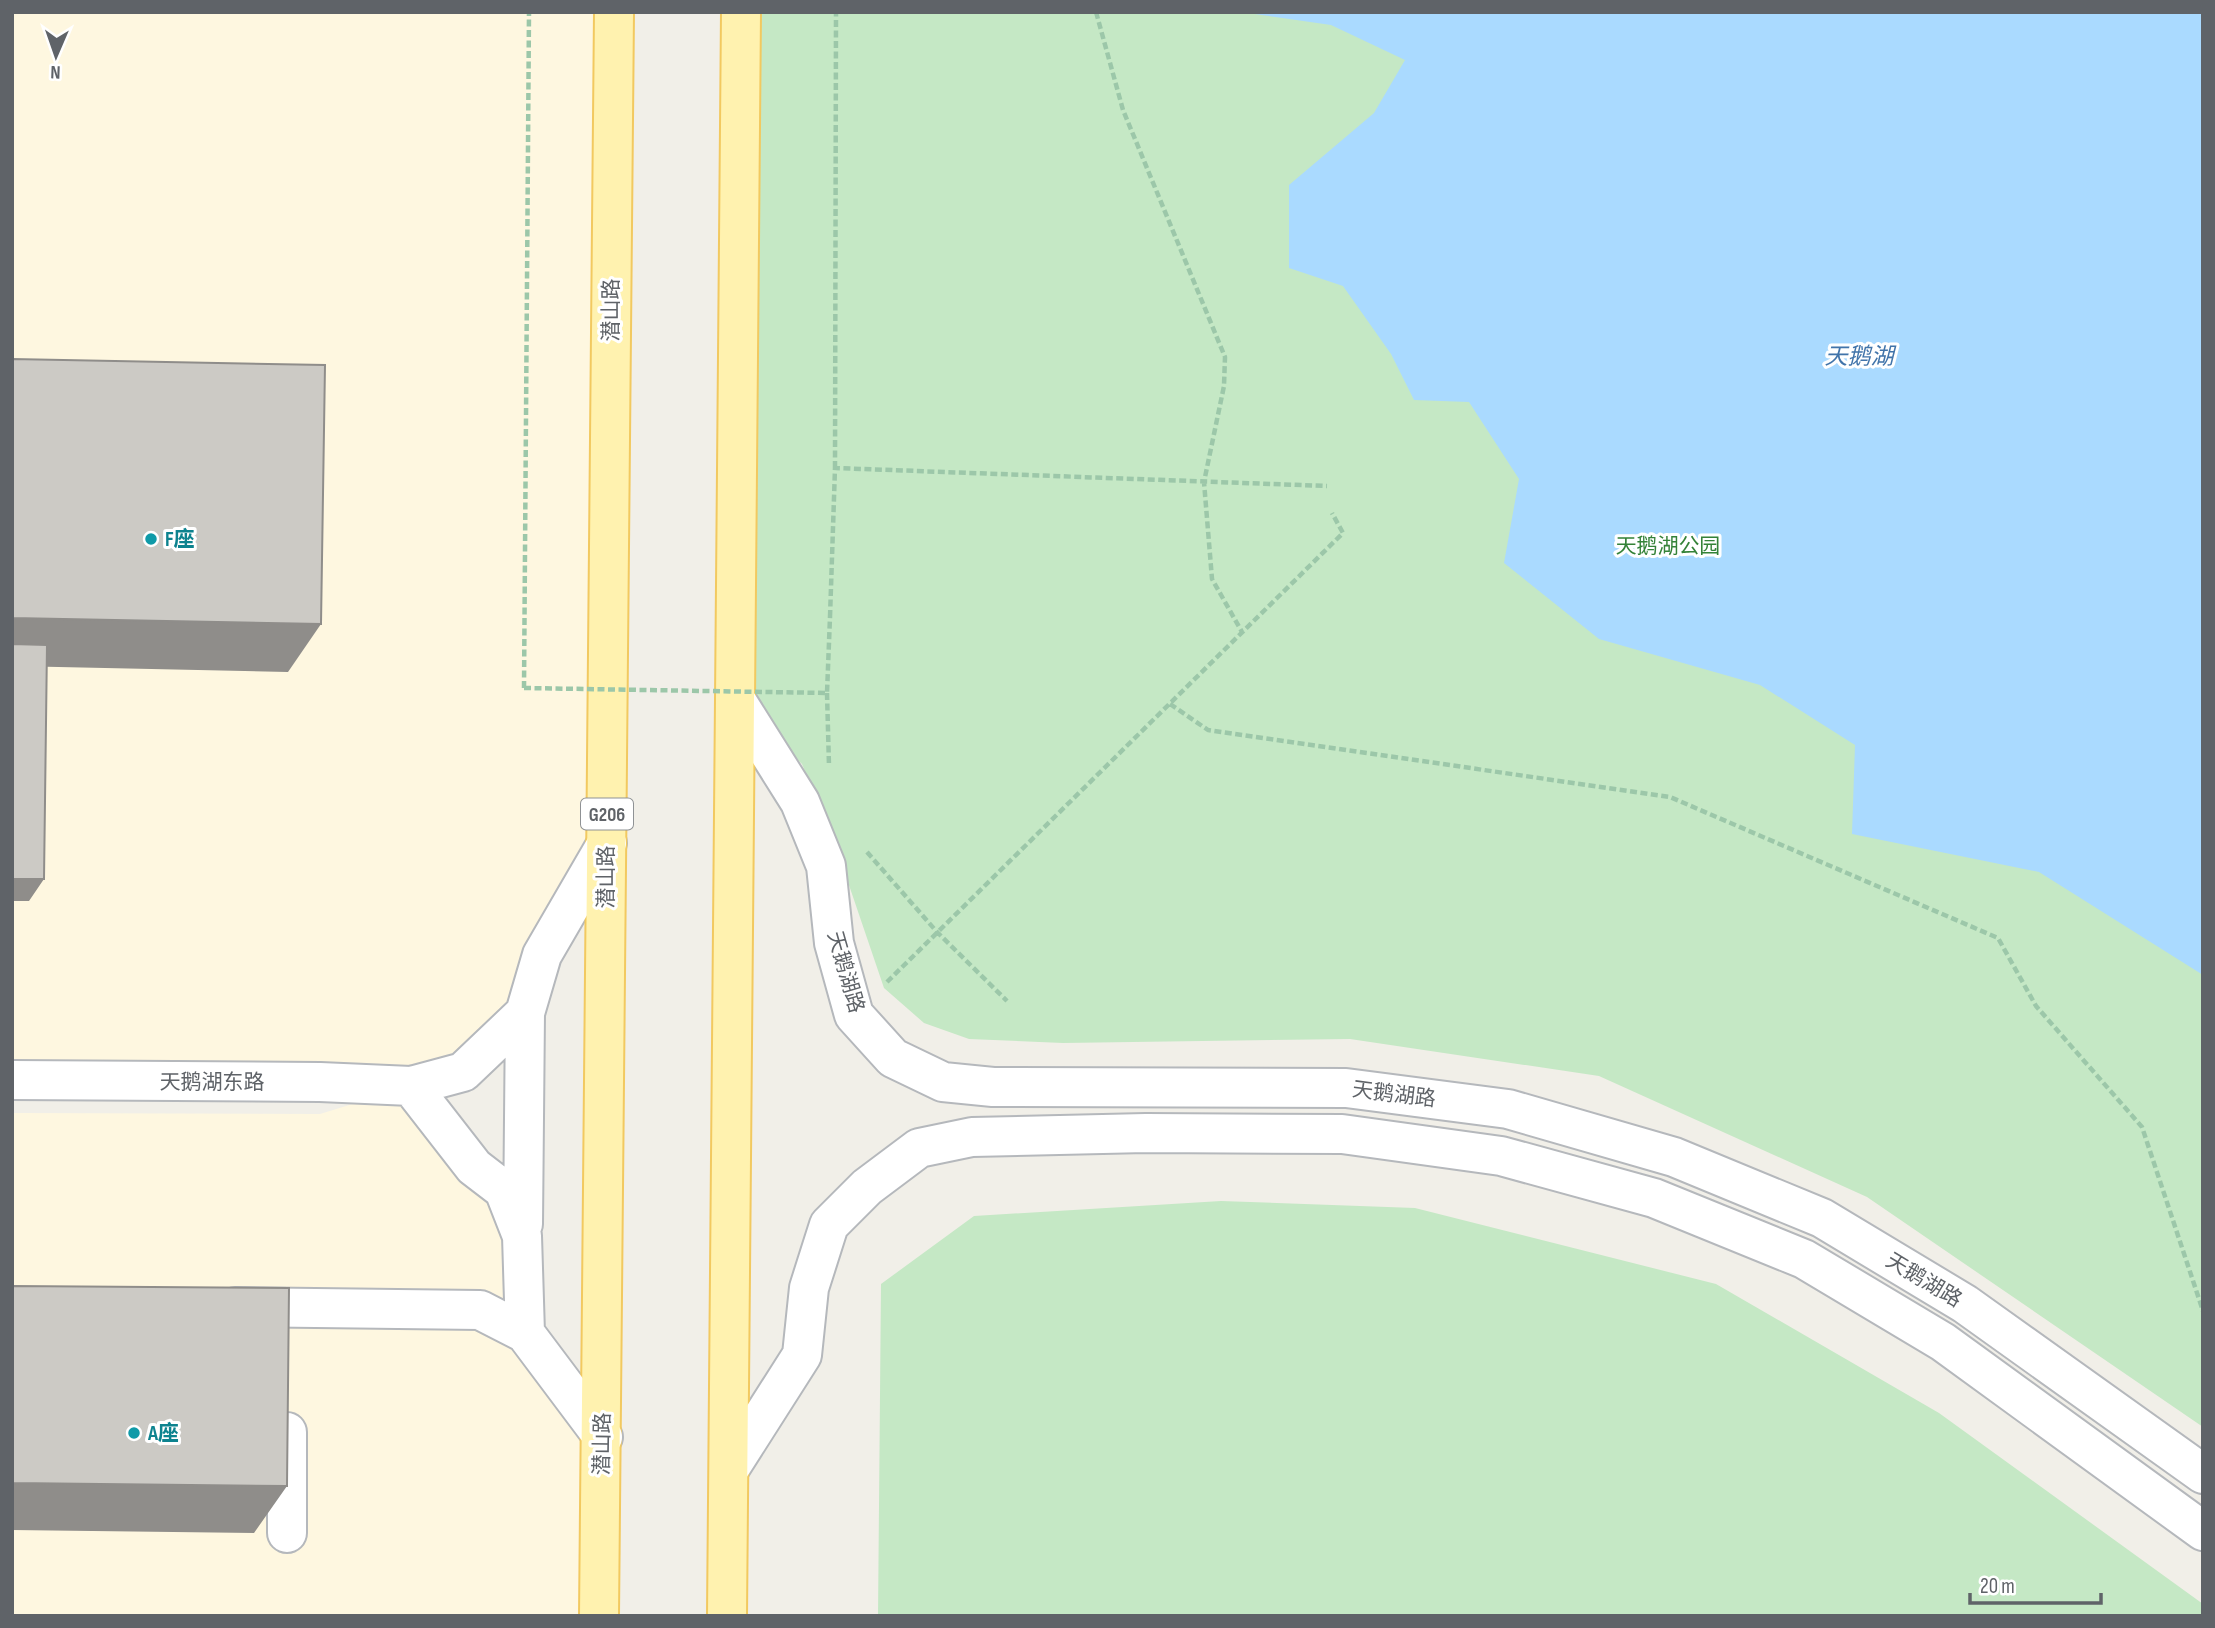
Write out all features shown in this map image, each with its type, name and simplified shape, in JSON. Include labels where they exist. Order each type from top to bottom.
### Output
[{"type":"main road","name":"潜山路","points":[[600,1616],[614,12]]},
{"type":"main road","points":[[727,1616],[741,12]]},
{"type":"street","name":"天鹅湖路","points":[[736,700],[800,802],[826,866],[834,943],[853,1015],[893,1058],[943,1082],[993,1087],[1346,1088],[1508,1110],[1674,1157],[1822,1218],[1965,1304],[2203,1474]]},
{"type":"street","points":[[525,1333],[525,1013],[542,955],[607,843]]},
{"type":"street","name":"天鹅湖东路","points":[[12,1080],[320,1082],[411,1086],[463,1072],[525,1013]]},
{"type":"street","points":[[411,1086],[474,1167],[504,1190],[523,1236]]},
{"type":"street","name":"天鹅湖路","points":[[730,1468],[802,1355],[809,1288],[829,1225],[867,1187],[919,1148],[972,1137],[1146,1133],[1342,1134],[1501,1156],[1654,1199],[1804,1259],[1942,1342],[2203,1531]]},
{"type":"street","points":[[205,1307],[480,1310],[525,1333],[603,1437]]},
{"type":"street","points":[[287,1308],[287,1348]]},
{"type":"street","points":[[287,1401],[287,1533]]},
{"type":"path","points":[[529,12],[524,688],[827,693]]},
{"type":"path","points":[[829,774],[827,693],[835,468],[836,12]]},
{"type":"path","points":[[1096,12],[1123,110],[1225,357],[1224,386],[1204,482],[1212,579],[1242,632]]},
{"type":"path","points":[[835,468],[1327,486]]},
{"type":"path","points":[[853,1015],[1343,533],[1332,513]]},
{"type":"path","points":[[1170,704],[1208,730],[1670,797],[1998,938],[2036,1006],[2142,1126],[2203,1311]]},
{"type":"path","points":[[864,849],[937,932],[1007,1002]]},
{"type":"shaded area","points":[[12,12],[614,12],[607,843],[525,1013],[412,1086],[504,1190],[525,1333],[603,1437],[599,1616],[12,1616],[12,1113],[320,1114],[408,1087],[12,1080]]},
{"type":"green space","name":"天鹅湖公园","points":[[741,12],[2203,12],[2203,1427],[1867,1197],[1599,1076],[1350,1039],[1063,1043],[969,1039],[924,1023],[884,988],[835,844],[802,764],[736,700]]},
{"type":"green space","points":[[1221,1201],[1415,1208],[1716,1284],[1939,1413],[2203,1604],[2203,1616],[878,1616],[881,1284],[974,1216]]},
{"type":"water","name":"天鹅湖","points":[[1241,12],[2203,12],[2203,975],[2039,872],[1852,834],[1855,745],[1760,685],[1599,639],[1504,563],[1519,479],[1469,402],[1414,400],[1391,354],[1343,286],[1289,268],[1289,185],[1374,113],[1405,60],[1331,25]]},
{"type":"building","name":"F座","points":[[12,359],[325,365],[321,624],[12,618]]},
{"type":"building","points":[[12,644],[47,645],[44,879],[12,879]]},
{"type":"building","name":"A座","points":[[12,1286],[289,1288],[287,1486],[12,1483]]},
{"type":"place","name":"F座","points":[[151,539]]},
{"type":"place","name":"A座","points":[[134,1433]]}]
